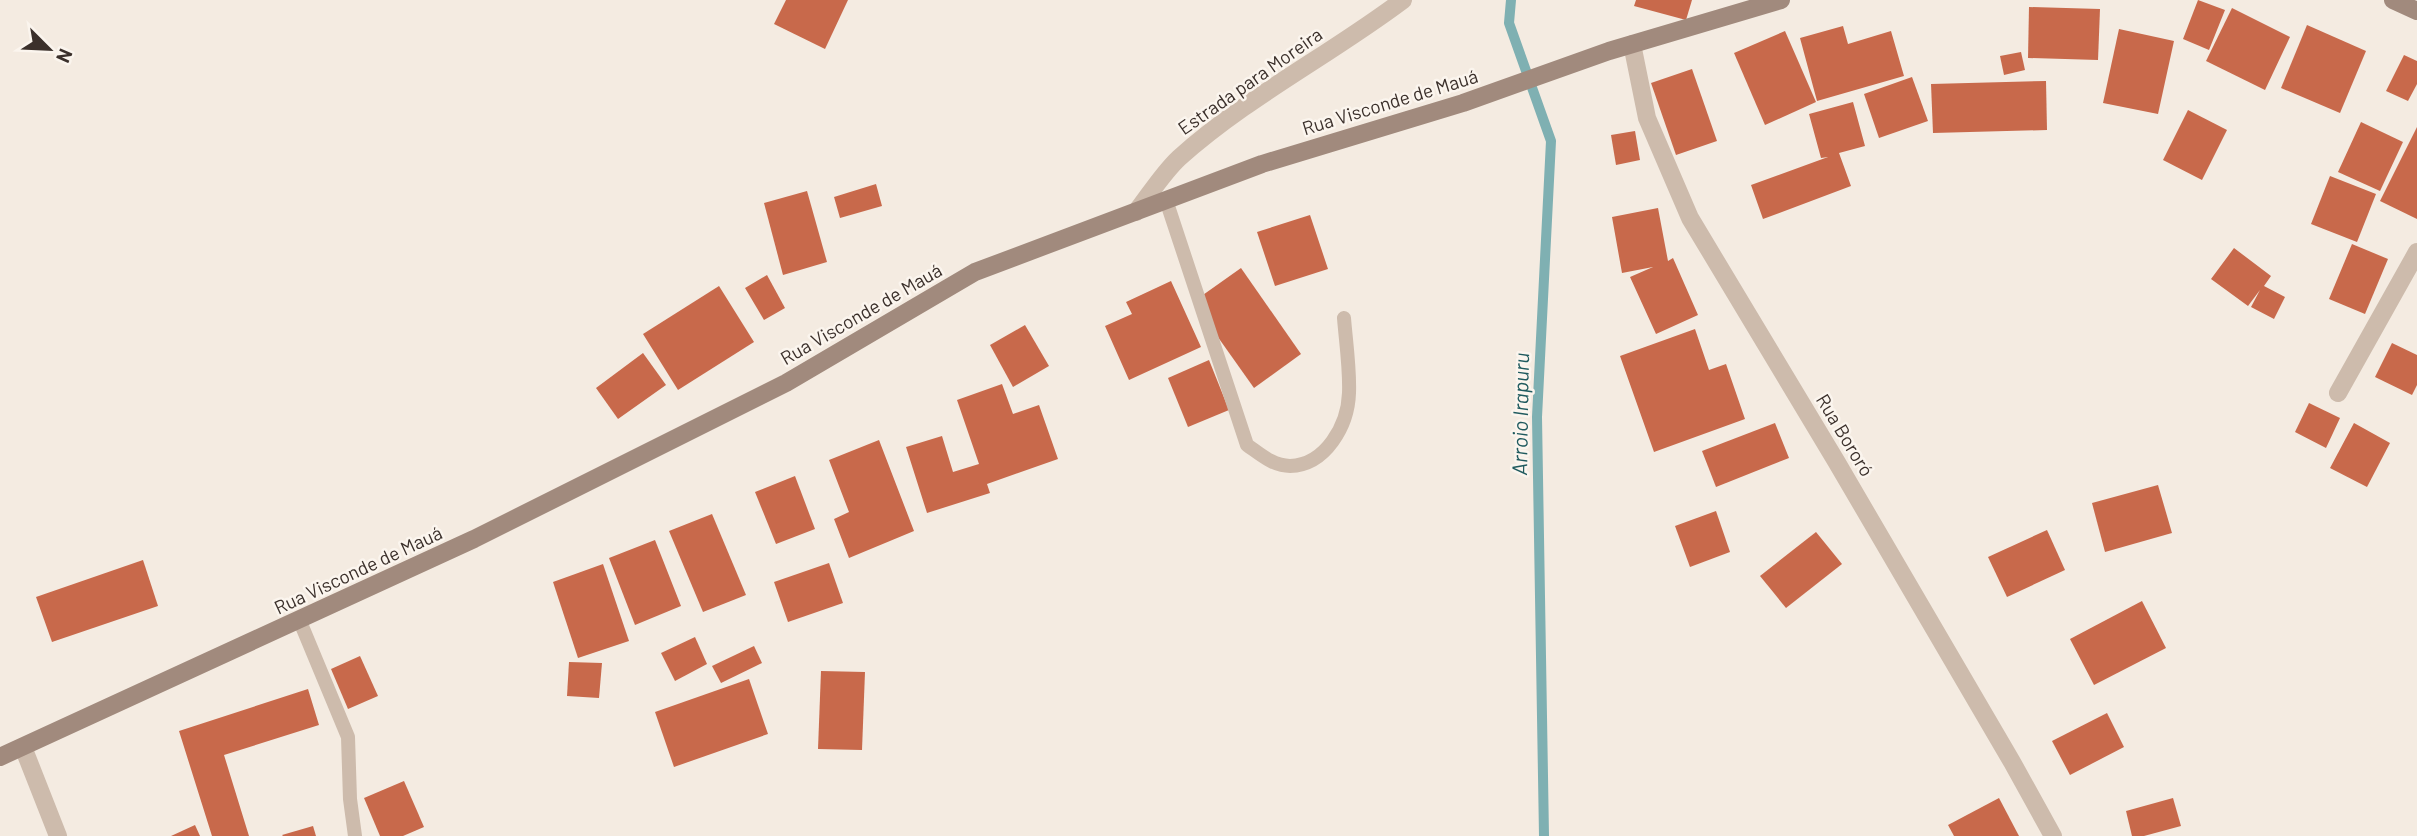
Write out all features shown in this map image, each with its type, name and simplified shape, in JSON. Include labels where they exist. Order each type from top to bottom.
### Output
[{"type":"main road","name":"Rua Visconde de Mauá","points":[[0,757],[474,540],[786,383],[975,272],[1262,164],[1463,103],[1609,51],[1781,0]]},
{"type":"main road","points":[[2393,0],[2417,11]]},
{"type":"street","name":"Estrada para Moreira","points":[[1136,212],[1177,159],[1227,120],[1402,0]]},
{"type":"street","name":"Rua Bororó","points":[[1632,44],[1647,118],[1690,218],[1836,461],[2053,836]]},
{"type":"street","points":[[2338,393],[2417,252]]},
{"type":"street","points":[[23,747],[58,836]]},
{"type":"lane","points":[[1166,200],[1247,445],[1269,461],[1290,466],[1312,460],[1330,446],[1343,424],[1349,395],[1344,318]]},
{"type":"lane","points":[[299,620],[348,737],[350,799],[355,836]]},
{"type":"building","points":[[786,0],[848,0],[825,49],[774,24]]},
{"type":"building","points":[[1636,0],[1692,0],[1686,20],[1634,6]]},
{"type":"building","points":[[2198,0],[2225,10],[2209,50],[2183,39]]},
{"type":"building","points":[[2029,7],[2100,9],[2098,60],[2028,58]]},
{"type":"building","points":[[2232,8],[2290,37],[2265,90],[2206,61]]},
{"type":"building","points":[[2307,25],[2366,51],[2340,113],[2281,88]]},
{"type":"building","points":[[1843,26],[1848,44],[1891,31],[1904,76],[1817,101],[1800,38]]},
{"type":"building","points":[[2119,29],[2174,41],[2158,114],[2103,103]]},
{"type":"building","points":[[1785,31],[1816,102],[1765,125],[1734,53]]},
{"type":"building","points":[[2021,52],[2025,70],[2004,75],[2000,56]]},
{"type":"building","points":[[2404,55],[2417,61],[2417,84],[2408,101],[2386,91]]},
{"type":"building","points":[[1692,69],[1717,141],[1676,155],[1651,83]]},
{"type":"building","points":[[1912,77],[1928,121],[1879,138],[1864,94]]},
{"type":"building","points":[[2046,81],[2047,130],[1933,133],[1931,84]]},
{"type":"building","points":[[1853,102],[1865,146],[1839,153],[1851,186],[1763,219],[1751,185],[1828,157],[1821,158],[1809,114]]},
{"type":"building","points":[[2188,110],[2227,130],[2202,180],[2163,160]]},
{"type":"building","points":[[2361,122],[2403,142],[2380,191],[2338,172]]},
{"type":"building","points":[[2417,127],[2417,219],[2380,201]]},
{"type":"building","points":[[1635,131],[1640,160],[1616,165],[1611,135]]},
{"type":"building","points":[[2330,176],[2376,194],[2357,242],[2311,224]]},
{"type":"building","points":[[876,184],[882,206],[840,218],[834,197]]},
{"type":"building","points":[[807,191],[827,262],[783,275],[764,203]]},
{"type":"building","points":[[1658,208],[1668,261],[1673,258],[1698,315],[1656,334],[1630,277],[1653,267],[1622,273],[1612,217]]},
{"type":"building","points":[[1310,215],[1328,269],[1275,286],[1257,232]]},
{"type":"building","points":[[2352,244],[2388,259],[2365,314],[2329,299]]},
{"type":"building","points":[[2234,248],[2271,276],[2264,286],[2285,297],[2274,319],[2251,307],[2260,290],[2248,306],[2211,279]]},
{"type":"building","points":[[1241,268],[1301,354],[1254,388],[1193,302]]},
{"type":"building","points":[[767,275],[785,308],[764,320],[745,288]]},
{"type":"building","points":[[1171,281],[1201,347],[1129,380],[1105,326],[1132,314],[1126,302]]},
{"type":"building","points":[[719,286],[754,342],[678,390],[643,334]]},
{"type":"building","points":[[1025,325],[1049,366],[1013,387],[990,345]]},
{"type":"building","points":[[1695,329],[1709,370],[1726,364],[1745,419],[1654,452],[1620,356]]},
{"type":"building","points":[[2392,343],[2417,355],[2417,385],[2412,395],[2375,377]]},
{"type":"building","points":[[643,353],[666,385],[618,419],[596,388]]},
{"type":"building","points":[[1209,360],[1229,410],[1188,427],[1168,378]]},
{"type":"building","points":[[1002,384],[1013,414],[1039,405],[1058,459],[987,484],[990,493],[927,513],[906,447],[942,436],[953,472],[979,464],[957,400]]},
{"type":"building","points":[[2309,403],[2340,418],[2326,448],[2295,432]]},
{"type":"building","points":[[1775,423],[1789,458],[1716,487],[1702,451]]},
{"type":"building","points":[[2354,423],[2390,443],[2367,487],[2330,468]]},
{"type":"building","points":[[879,440],[914,531],[849,558],[834,519],[849,512],[829,460]]},
{"type":"building","points":[[795,476],[815,529],[776,544],[755,492]]},
{"type":"building","points":[[2158,485],[2172,533],[2105,552],[2092,503]]},
{"type":"building","points":[[1716,511],[1730,552],[1690,567],[1675,526]]},
{"type":"building","points":[[712,514],[746,595],[703,612],[669,531]]},
{"type":"building","points":[[2047,530],[2065,570],[2007,597],[1988,557]]},
{"type":"building","points":[[1816,532],[1842,564],[1786,608],[1760,576]]},
{"type":"building","points":[[655,540],[681,606],[635,625],[609,558]]},
{"type":"building","points":[[143,560],[158,606],[52,642],[36,597]]},
{"type":"building","points":[[829,563],[843,603],[788,622],[774,582]]},
{"type":"building","points":[[603,564],[629,641],[578,658],[553,582]]},
{"type":"building","points":[[2142,601],[2166,648],[2094,685],[2070,639]]},
{"type":"building","points":[[695,637],[707,664],[675,681],[661,653]]},
{"type":"building","points":[[754,646],[762,663],[721,683],[712,666]]},
{"type":"building","points":[[360,656],[378,696],[348,709],[331,669]]},
{"type":"building","points":[[569,662],[602,663],[599,698],[567,696]]},
{"type":"building","points":[[821,671],[865,672],[862,750],[818,749]]},
{"type":"building","points":[[749,679],[768,734],[674,767],[655,712]]},
{"type":"building","points":[[308,689],[319,725],[224,755],[249,836],[212,836],[179,731]]},
{"type":"building","points":[[2107,713],[2124,747],[2070,775],[2052,741]]},
{"type":"building","points":[[404,781],[424,827],[403,836],[380,836],[364,798]]},
{"type":"building","points":[[1999,798],[2019,836],[1954,836],[1948,825]]},
{"type":"building","points":[[2173,798],[2181,826],[2144,836],[2132,836],[2126,811]]},
{"type":"building","points":[[195,825],[200,836],[171,836]]},
{"type":"building","points":[[313,826],[316,836],[282,835]]},
{"type":"waterway","name":"Arroio Irapuru","points":[[1511,0],[1509,23],[1551,141],[1537,417],[1544,836]]}]
